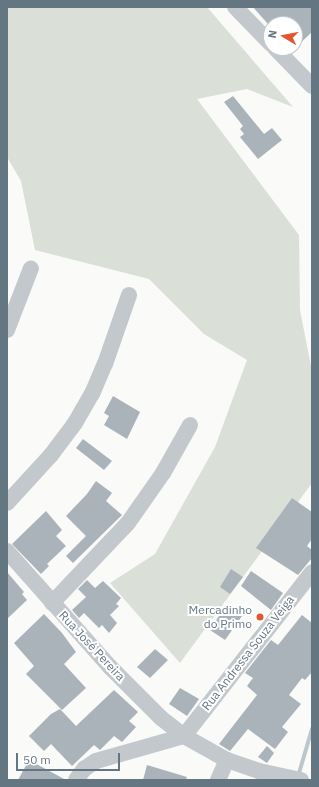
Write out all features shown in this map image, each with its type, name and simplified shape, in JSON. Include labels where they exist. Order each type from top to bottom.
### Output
[{"type":"street","points":[[236,7],[263,36]]},
{"type":"street","points":[[283,56],[312,86]]},
{"type":"street","points":[[7,330],[31,268]]},
{"type":"street","points":[[7,503],[51,455],[78,417],[92,394],[105,364],[129,295]]},
{"type":"street","points":[[52,602],[128,523],[163,473],[190,425]]},
{"type":"street","name":"Rua José Pereira","points":[[7,551],[110,667],[161,718],[184,736],[227,760],[259,771],[301,780]]},
{"type":"street","name":"Rua Andressa Souza Veiga","points":[[184,736],[312,572]]},
{"type":"street","points":[[76,780],[84,769],[96,761],[184,736]]},
{"type":"street","points":[[218,780],[227,760]]},
{"type":"shaded area","points":[[7,7],[207,7],[293,107],[247,89],[197,99],[299,235],[300,310],[312,371],[312,483],[180,663],[110,583],[155,554],[215,447],[247,360],[204,334],[149,279],[35,250],[21,181],[7,157]]},
{"type":"building","points":[[253,7],[312,7],[312,32],[303,40],[303,16],[263,16],[263,18]]},
{"type":"building","points":[[233,96],[264,134],[272,128],[282,140],[258,159],[240,137],[244,134],[240,129],[243,126],[224,102]]},
{"type":"building","points":[[113,396],[140,412],[127,439],[104,425],[109,416],[104,413]]},
{"type":"building","points":[[83,439],[112,461],[104,470],[76,448]]},
{"type":"building","points":[[96,481],[112,493],[106,501],[122,515],[73,563],[66,556],[86,536],[66,516],[87,494]]},
{"type":"building","points":[[292,498],[312,512],[312,539],[307,546],[312,550],[312,558],[298,575],[256,548]]},
{"type":"building","points":[[46,511],[62,530],[56,536],[66,546],[47,564],[49,566],[41,574],[12,544]]},
{"type":"building","points":[[231,569],[243,577],[230,594],[220,587]]},
{"type":"building","points":[[251,571],[283,593],[271,610],[241,586]]},
{"type":"building","points":[[7,572],[24,592],[22,594],[27,600],[7,619]]},
{"type":"building","points":[[87,580],[95,588],[103,581],[121,598],[116,604],[119,606],[110,615],[117,623],[109,633],[102,625],[99,628],[84,613],[79,618],[72,610],[86,597],[78,589]]},
{"type":"building","points":[[226,605],[242,616],[225,640],[210,630]]},
{"type":"building","points":[[44,614],[62,633],[76,652],[64,664],[86,688],[62,710],[26,674],[34,666],[14,643]]},
{"type":"building","points":[[302,615],[312,623],[312,672],[305,680],[302,678],[289,695],[301,704],[282,727],[288,732],[275,749],[248,729],[230,751],[219,744],[257,695],[247,686],[253,678],[245,673],[271,640],[278,645]]},
{"type":"building","points":[[155,649],[168,660],[150,678],[137,667]]},
{"type":"building","points":[[180,688],[199,699],[187,716],[169,704]]},
{"type":"building","points":[[114,690],[138,712],[129,721],[136,727],[122,742],[114,736],[100,750],[94,745],[72,766],[51,744],[44,751],[29,736],[51,714],[60,709],[76,726]]},
{"type":"building","points":[[267,746],[274,753],[267,763],[258,757]]},
{"type":"building","points":[[29,760],[66,780],[18,780]]},
{"type":"building","points":[[147,765],[187,777],[186,780],[143,780]]},
{"type":"waterway","points":[[299,773],[312,729]]},
{"type":"place","name":"Mercadinho do Primo","points":[[260,617]]}]
